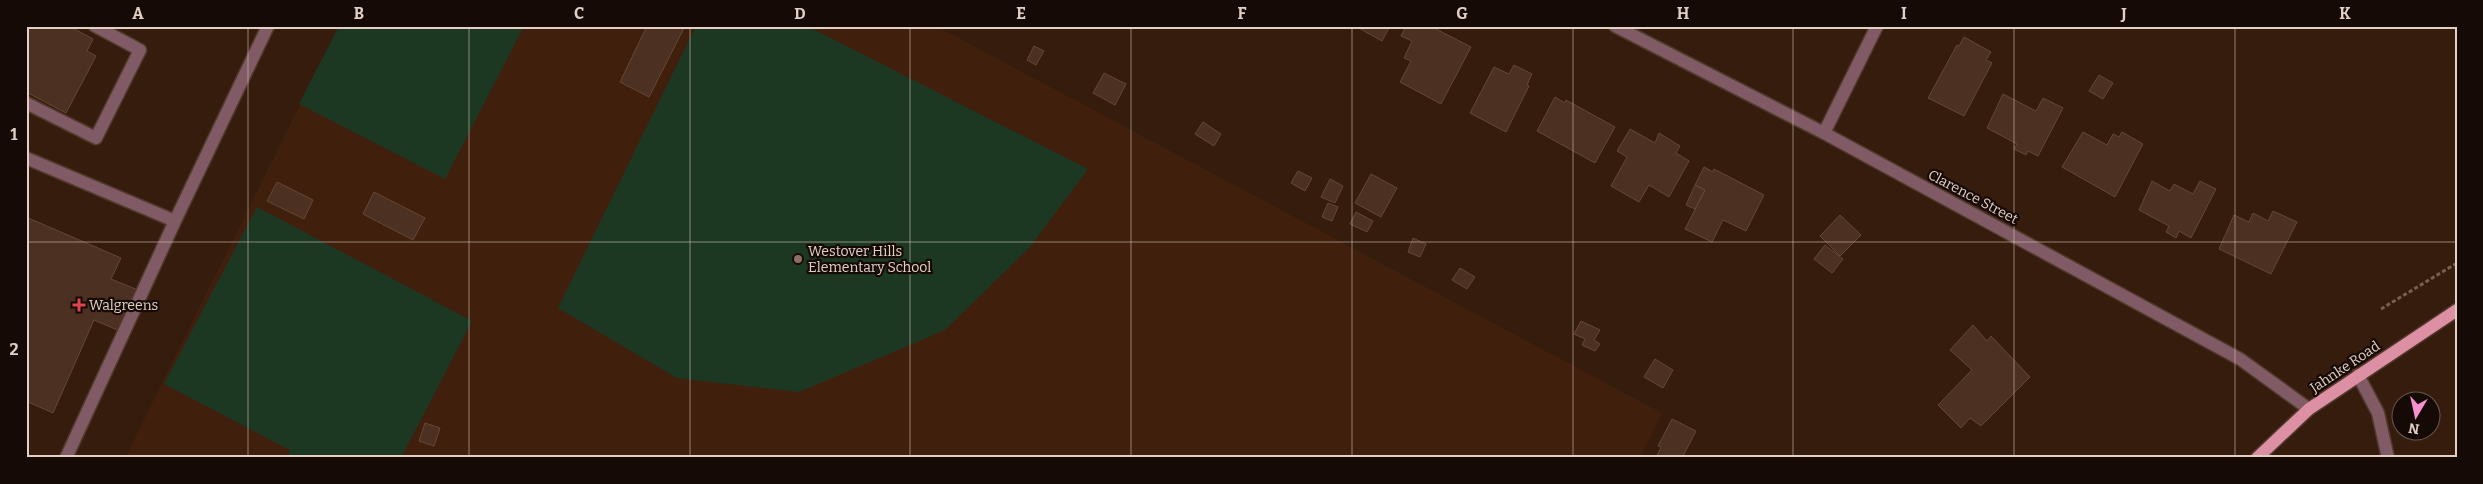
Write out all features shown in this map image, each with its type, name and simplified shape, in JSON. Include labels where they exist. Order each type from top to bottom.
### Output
[{"type":"main road","name":"Jahnke Road","points":[[2257,458],[2309,409],[2457,310]]},
{"type":"street","points":[[26,103],[96,138],[140,50],[95,26]]},
{"type":"street","points":[[66,458],[268,26]]},
{"type":"street","name":"Clarence Street","points":[[1615,26],[1824,134],[2240,358],[2309,409]]},
{"type":"street","points":[[1824,134],[1876,26]]},
{"type":"street","points":[[26,158],[176,221]]},
{"type":"street","points":[[2358,375],[2378,413],[2388,458]]},
{"type":"path","points":[[2381,309],[2457,263]]},
{"type":"path","points":[[1446,458],[1498,458]]},
{"type":"shaded area","name":"Westover Hills Elementary School","points":[[339,26],[936,26],[1662,413],[1640,458],[125,458]]},
{"type":"green space","points":[[339,26],[524,26],[445,179],[299,104]]},
{"type":"green space","points":[[696,26],[807,26],[1088,169],[1030,247],[945,330],[799,392],[677,378],[558,308]]},
{"type":"green space","points":[[257,207],[472,321],[401,458],[287,458],[290,450],[164,384]]},
{"type":"building","points":[[26,26],[69,26],[93,39],[87,51],[96,56],[66,113],[26,92]]},
{"type":"building","points":[[647,26],[685,26],[649,97],[620,82]]},
{"type":"building","points":[[1355,26],[1390,26],[1382,41]]},
{"type":"building","points":[[1406,26],[1430,26],[1471,47],[1441,104],[1400,82],[1411,61],[1404,58],[1412,41],[1401,36]]},
{"type":"building","points":[[1964,37],[1991,52],[1986,60],[1992,63],[1964,116],[1928,98],[1957,45],[1959,46]]},
{"type":"building","points":[[1034,46],[1044,51],[1036,65],[1027,60]]},
{"type":"building","points":[[1514,65],[1532,74],[1527,85],[1529,86],[1506,132],[1470,113],[1494,67],[1509,74]]},
{"type":"building","points":[[1104,73],[1126,84],[1115,105],[1093,93]]},
{"type":"building","points":[[2099,75],[2113,83],[2103,99],[2089,91]]},
{"type":"building","points":[[2003,94],[2036,111],[2043,98],[2063,108],[2038,156],[2028,151],[2026,155],[2014,149],[2017,144],[1987,128]]},
{"type":"building","points":[[1555,97],[1565,103],[1566,100],[1615,127],[1595,163],[1537,131]]},
{"type":"building","points":[[1203,122],[1221,134],[1214,146],[1195,134]]},
{"type":"building","points":[[1630,129],[1655,143],[1659,133],[1680,146],[1676,153],[1689,161],[1669,197],[1649,185],[1639,202],[1611,186],[1627,157],[1617,151]]},
{"type":"building","points":[[2083,132],[2107,145],[2113,134],[2119,137],[2122,132],[2143,144],[2115,197],[2062,167]]},
{"type":"building","points":[[1704,167],[1713,172],[1714,169],[1764,195],[1746,231],[1723,220],[1712,242],[1685,229],[1705,190],[1695,185]]},
{"type":"building","points":[[1298,171],[1312,178],[1305,191],[1291,183]]},
{"type":"building","points":[[1371,174],[1397,188],[1381,217],[1355,203]]},
{"type":"building","points":[[1330,179],[1343,186],[1335,203],[1321,197]]},
{"type":"building","points":[[2152,181],[2170,191],[2174,184],[2193,194],[2200,181],[2216,189],[2191,238],[2179,231],[2176,238],[2166,232],[2169,226],[2139,210]]},
{"type":"building","points":[[277,182],[313,200],[304,219],[267,201]]},
{"type":"building","points":[[1695,185],[1705,190],[1695,209],[1686,205]]},
{"type":"building","points":[[374,192],[425,218],[413,240],[363,214]]},
{"type":"building","points":[[1328,203],[1338,207],[1332,221],[1322,217]]},
{"type":"building","points":[[2273,211],[2297,222],[2271,274],[2219,249],[2234,215],[2249,222],[2253,213],[2268,221]]},
{"type":"building","points":[[1356,212],[1373,221],[1367,232],[1350,224]]},
{"type":"building","points":[[1840,215],[1861,235],[1840,256],[1820,236]]},
{"type":"building","name":"Walgreens","points":[[26,217],[121,258],[111,279],[138,290],[120,331],[94,320],[53,413],[26,401]]},
{"type":"building","points":[[1413,238],[1426,244],[1420,257],[1408,252]]},
{"type":"building","points":[[1825,245],[1843,259],[1832,273],[1814,259]]},
{"type":"building","points":[[1460,268],[1475,277],[1467,289],[1452,280]]},
{"type":"building","points":[[1581,321],[1600,330],[1594,340],[1600,344],[1595,351],[1582,345],[1585,339],[1574,334]]},
{"type":"building","points":[[1973,325],[1987,341],[1991,336],[2030,377],[1981,426],[1970,418],[1961,428],[1938,405],[1972,370],[1950,350]]},
{"type":"building","points":[[1655,359],[1673,370],[1663,388],[1644,377]]},
{"type":"building","points":[[1672,419],[1696,431],[1682,458],[1660,458],[1657,456],[1661,447],[1658,446]]},
{"type":"building","points":[[425,423],[440,428],[434,446],[419,441]]},
{"type":"place","name":"Westover Hills Elementary School","points":[[798,259]]},
{"type":"place","name":"Walgreens","points":[[79,305]]}]
